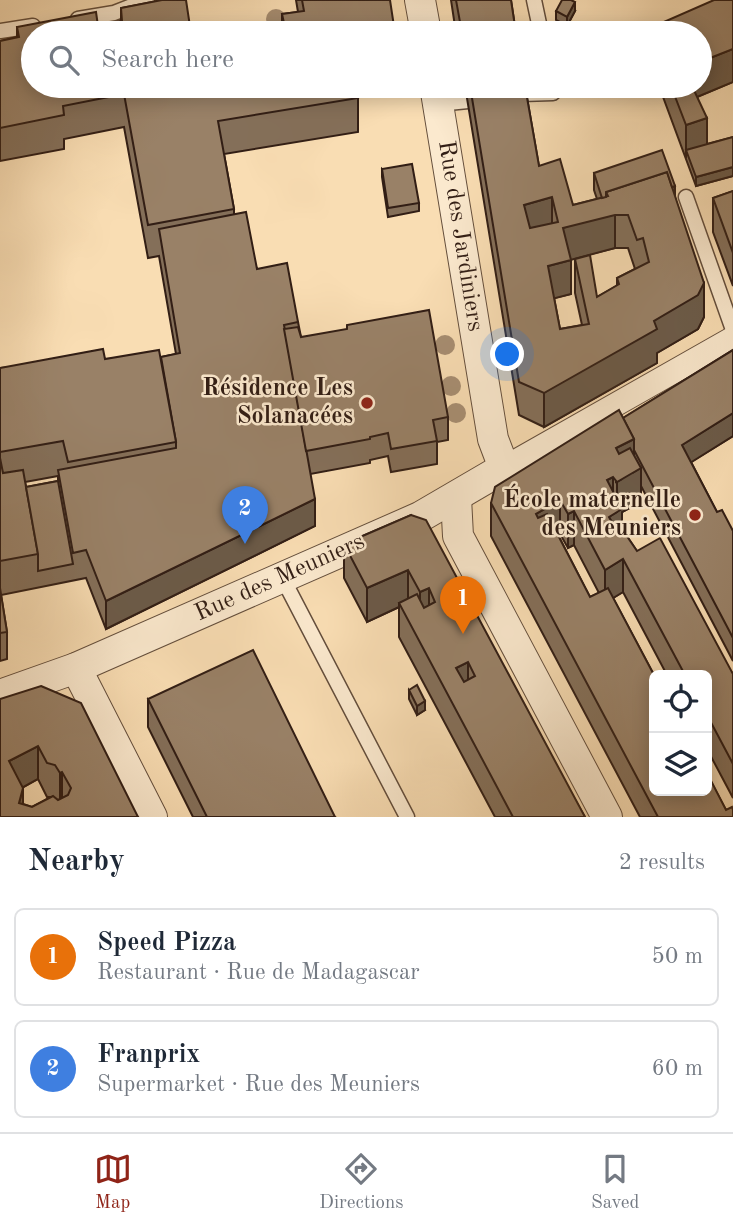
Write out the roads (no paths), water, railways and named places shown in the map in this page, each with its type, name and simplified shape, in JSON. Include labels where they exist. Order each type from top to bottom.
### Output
[{"type":"street","points":[[419,0],[423,21]]},
{"type":"street","name":"Rue des Jardiniers","points":[[437,98],[493,439],[504,468]]},
{"type":"street","name":"Rue des Meuniers","points":[[0,695],[76,668],[456,498],[733,338]]},
{"type":"street","points":[[456,498],[458,536],[607,817]]},
{"type":"street","points":[[76,668],[152,817]]},
{"type":"lane","points":[[63,21],[114,13],[147,0]]},
{"type":"lane","points":[[534,0],[538,21]]},
{"type":"lane","points":[[0,32],[21,28]]},
{"type":"lane","points":[[452,98],[468,101]]},
{"type":"lane","points":[[686,197],[733,330]]},
{"type":"lane","points":[[282,577],[407,817]]},
{"type":"place","name":"Résidence Les Solanacées","points":[[367,403]]},
{"type":"place","name":"École maternelle des Meuniers","points":[[695,515]]},
{"type":"place","name":"Franprix","points":[[245,544]]},
{"type":"place","name":"Speed Pizza","points":[[463,634]]}]
